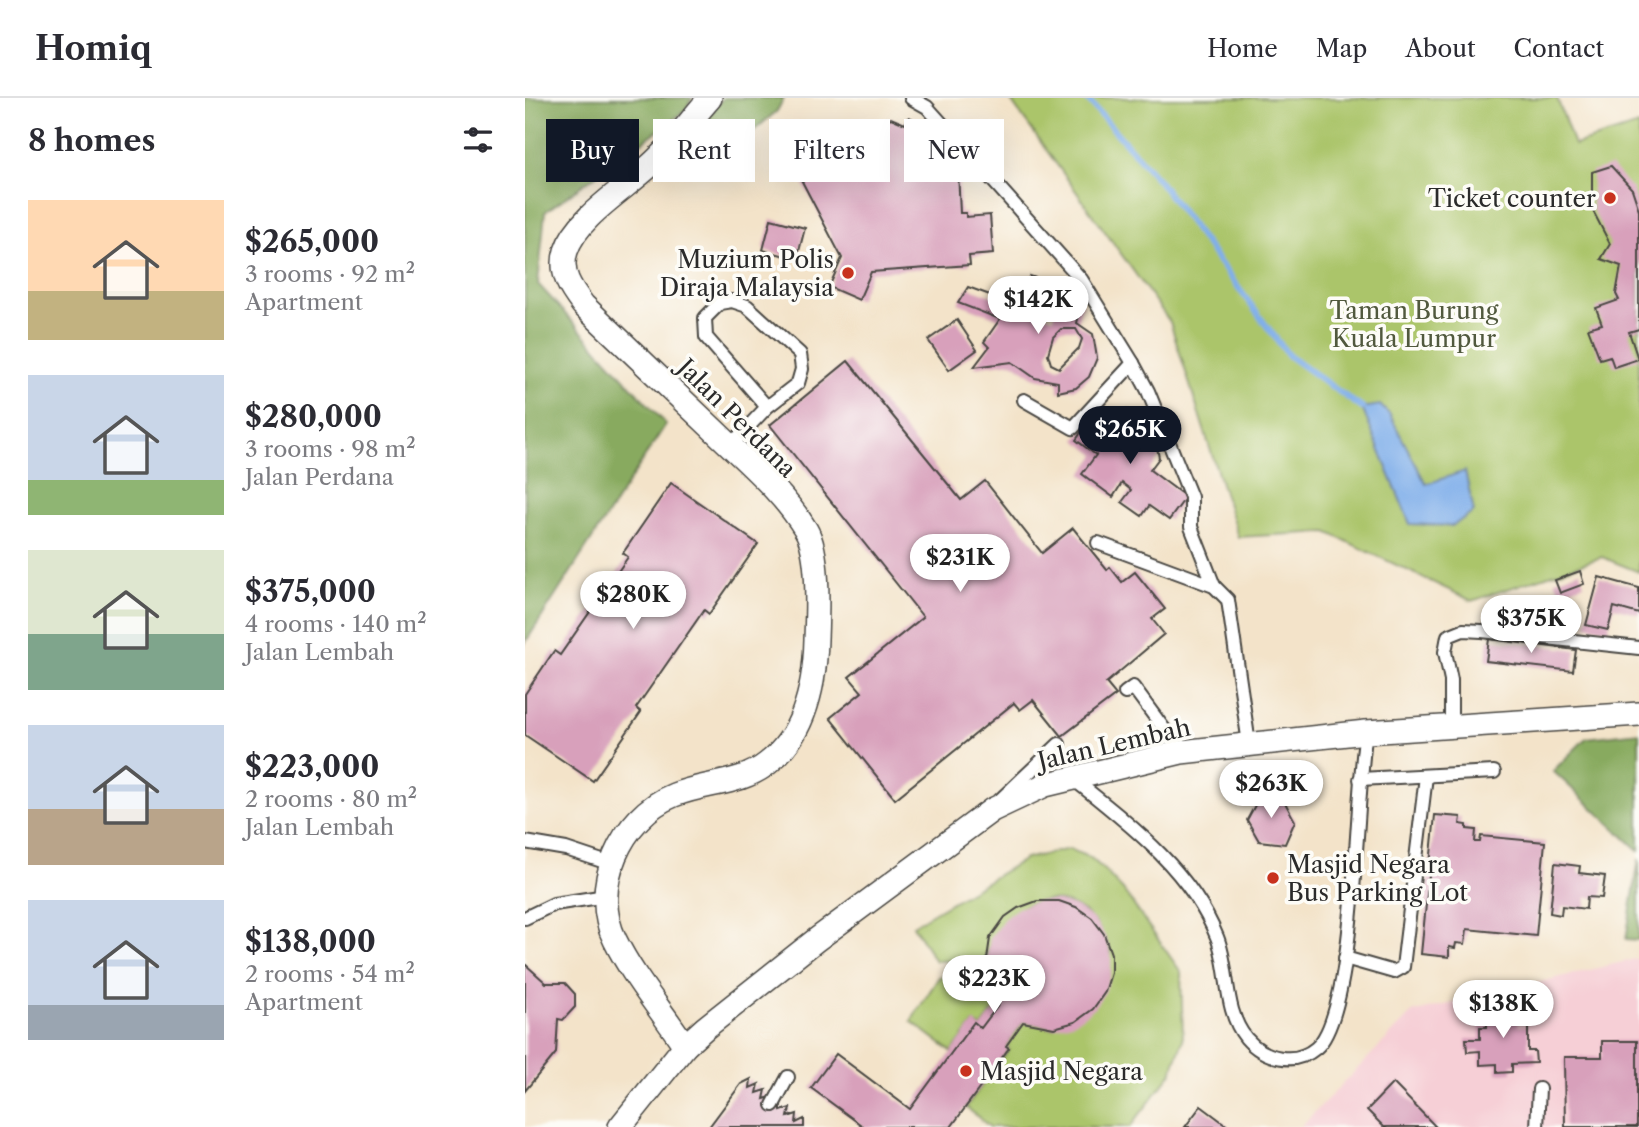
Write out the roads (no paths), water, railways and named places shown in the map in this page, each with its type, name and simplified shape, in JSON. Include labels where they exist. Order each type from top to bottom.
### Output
[{"type":"street","name":"Jalan Perdana","points":[[684,1046],[615,940],[606,911],[611,864],[631,828],[656,803],[688,790],[731,782],[768,764],[786,745],[800,722],[811,691],[817,627],[814,563],[807,532],[763,475],[583,305],[569,288],[563,269],[565,253],[574,233],[659,158],[710,98]]},
{"type":"street","name":"Jalan Lembah","points":[[684,1046],[817,940],[992,810],[1045,785],[1181,752],[1366,732],[1639,714]]},
{"type":"street","points":[[621,1126],[684,1046]]},
{"type":"lane","points":[[911,98],[927,107],[1080,279],[1148,391],[1191,497],[1191,527],[1214,586],[1227,600],[1249,744]]},
{"type":"lane","points":[[730,446],[767,407],[798,383],[802,369],[800,354],[747,306],[732,301],[720,303],[705,318],[706,337],[767,407]]},
{"type":"lane","points":[[1024,400],[1073,428],[1133,363]]},
{"type":"lane","points":[[1098,543],[1214,586]]},
{"type":"lane","points":[[1451,727],[1451,680],[1445,652],[1448,636],[1463,630],[1482,631],[1639,648]]},
{"type":"lane","points":[[1125,692],[1133,687],[1181,752]]},
{"type":"lane","points":[[1072,778],[1131,826],[1169,863],[1198,898],[1218,939],[1230,1003],[1245,1037],[1262,1053],[1288,1060],[1307,1056],[1323,1042],[1337,1010],[1345,958],[1366,732]]},
{"type":"lane","points":[[992,810],[1014,785],[1059,744]]},
{"type":"lane","points":[[1360,779],[1493,772]]},
{"type":"lane","points":[[1345,958],[1394,972],[1403,967],[1426,776]]},
{"type":"lane","points":[[525,842],[566,849],[611,864]]},
{"type":"lane","points":[[525,918],[554,904],[606,897]]},
{"type":"lane","points":[[773,1105],[788,1077]]},
{"type":"lane","points":[[1537,1127],[1538,1089]]},
{"type":"water","points":[[1380,405],[1390,415],[1426,484],[1465,471],[1474,512],[1452,526],[1410,524],[1362,408]]},
{"type":"waterway","points":[[1086,98],[1159,181],[1289,356],[1362,408]]},
{"type":"place","name":"Ticket counter","points":[[1610,198]]},
{"type":"place","name":"Muzium Polis Diraja Malaysia","points":[[848,273]]},
{"type":"place","name":"Masjid Negara Bus Parking Lot","points":[[1273,878]]},
{"type":"place","name":"Masjid Negara","points":[[966,1071]]},
{"type":"park label","name":"Taman Burung Kuala Lumpur","points":[[1414,324]]}]
